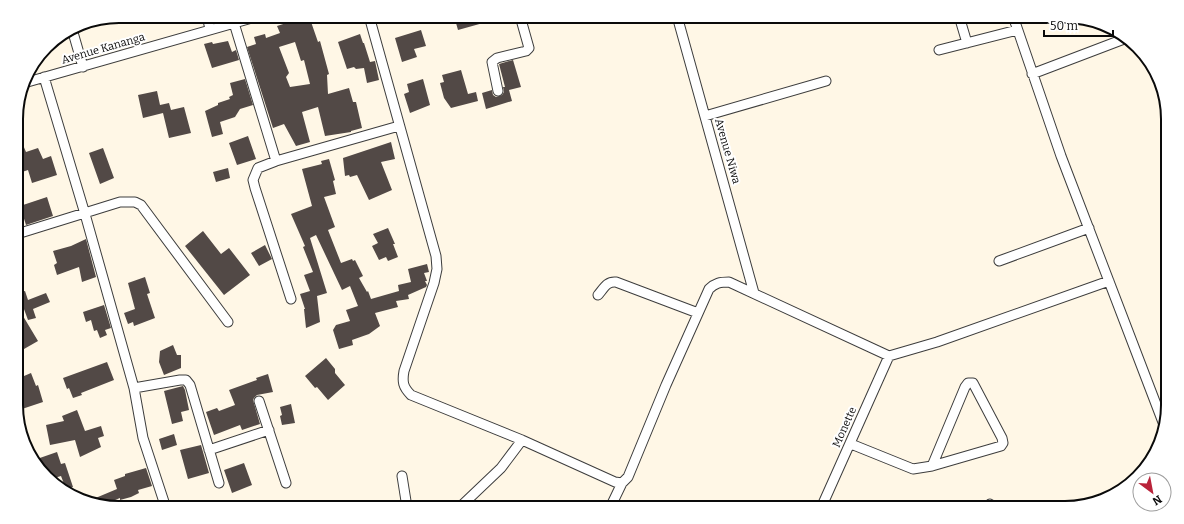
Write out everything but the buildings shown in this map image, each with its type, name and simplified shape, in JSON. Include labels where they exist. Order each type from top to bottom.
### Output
[{"type":"street","points":[[209,23],[210,29]]},
{"type":"street","points":[[234,23],[276,161]]},
{"type":"street","name":"Avenue Kananga","points":[[30,81],[234,23]]},
{"type":"street","points":[[371,23],[436,256],[437,269],[404,371],[402,380],[405,388],[411,395],[522,440],[615,482],[622,482]]},
{"type":"street","points":[[498,91],[491,64],[494,59],[526,51],[529,48],[522,23]]},
{"type":"street","name":"Avenue Niwa","points":[[679,23],[754,293]]},
{"type":"street","points":[[961,23],[966,43]]},
{"type":"street","points":[[1015,23],[1061,156],[1160,415]]},
{"type":"street","points":[[939,50],[1017,30]]},
{"type":"street","points":[[74,34],[83,67]]},
{"type":"street","points":[[1032,74],[1120,40]]},
{"type":"street","points":[[44,77],[85,214],[134,388],[143,438],[164,501]]},
{"type":"street","points":[[705,116],[826,81]]},
{"type":"street","points":[[291,299],[253,180],[258,168],[276,161],[399,126]]},
{"type":"street","points":[[23,232],[120,202],[135,202],[141,206],[228,322]]},
{"type":"street","points":[[999,261],[1089,228]]},
{"type":"street","points":[[598,295],[611,281],[698,313]]},
{"type":"street","points":[[613,501],[622,482],[628,477],[698,313],[709,289],[714,284],[719,282],[728,282],[889,356],[937,342],[1110,281]]},
{"type":"street","name":"Monette","points":[[824,501],[889,356]]},
{"type":"street","points":[[134,388],[186,380],[190,385],[219,483]]},
{"type":"street","points":[[851,444],[913,469],[932,466],[996,449],[1003,443],[973,383],[968,383],[965,387],[932,466]]},
{"type":"street","points":[[259,401],[286,483]]},
{"type":"street","points":[[209,450],[269,430]]},
{"type":"street","points":[[466,501],[501,468],[522,440]]},
{"type":"street","points":[[402,476],[406,501]]}]
